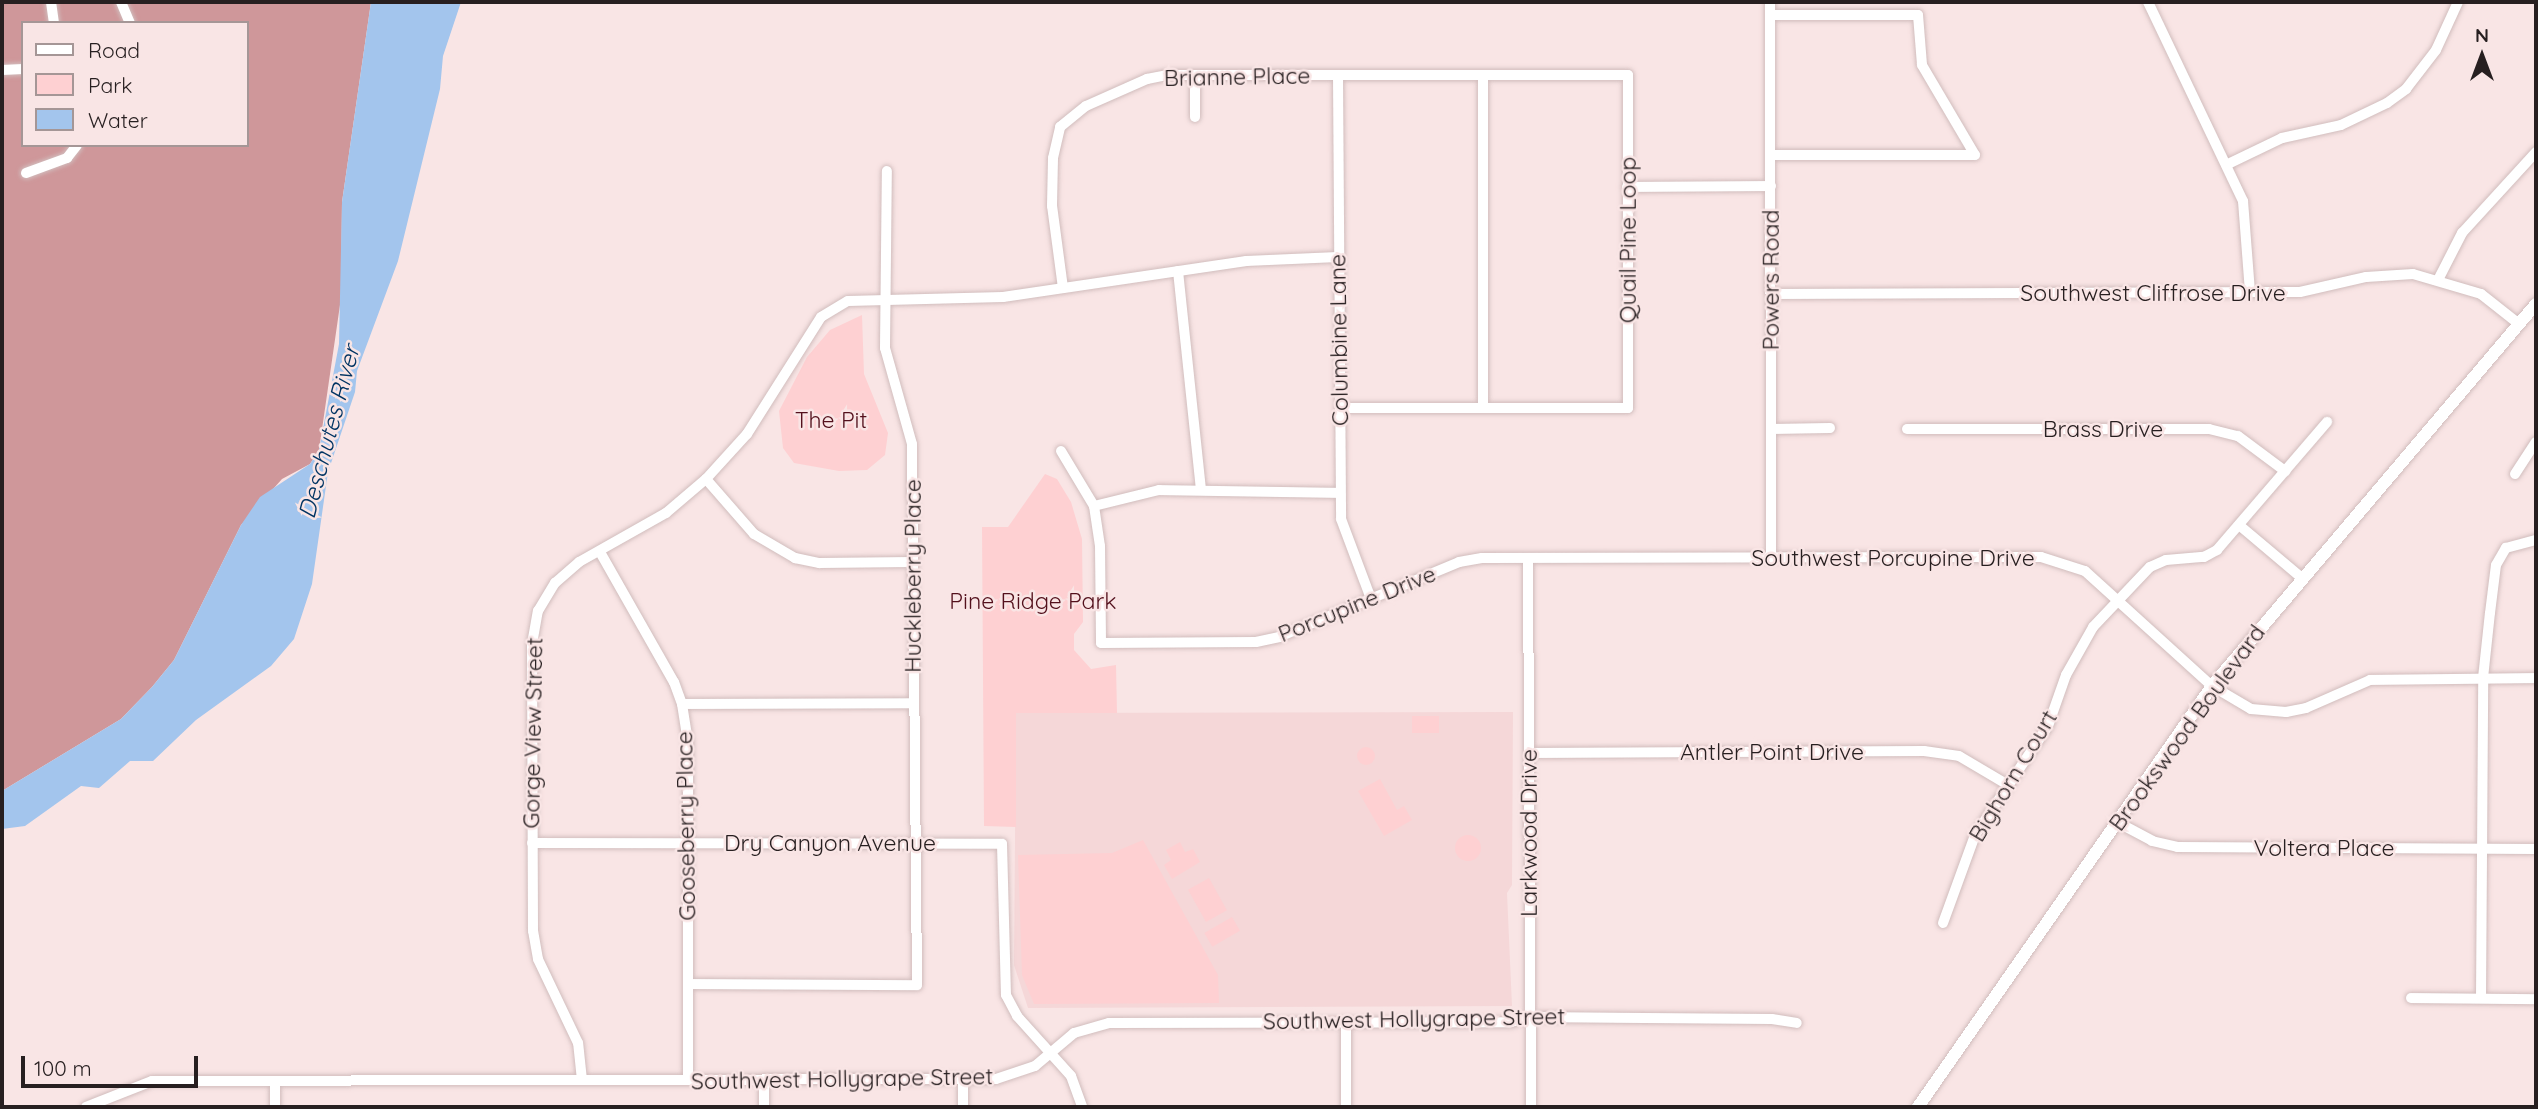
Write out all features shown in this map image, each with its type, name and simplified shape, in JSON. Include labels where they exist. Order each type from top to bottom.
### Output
[{"type":"main road","name":"Brookswood Boulevard","points":[[1918,1107],[2212,686],[2536,304]]},
{"type":"street","points":[[51,2],[54,21]]},
{"type":"street","points":[[121,2],[129,21]]},
{"type":"street","name":"Powers Road","points":[[1770,2],[1771,558]]},
{"type":"street","points":[[2148,2],[2228,164],[2248,228],[2250,293]]},
{"type":"street","points":[[2228,164],[2282,138],[2341,125],[2387,103],[2406,89],[2436,50],[2458,2]]},
{"type":"street","points":[[1770,15],[1919,15],[1922,65],[1975,155],[1770,155]]},
{"type":"street","points":[[2,70],[21,69]]},
{"type":"street","points":[[1483,75],[1483,408]]},
{"type":"street","name":"Quail Pine Loop","points":[[1338,76],[1628,75],[1628,408],[1340,408]]},
{"type":"street","points":[[1195,76],[1195,117]]},
{"type":"street","name":"Brianne Place","points":[[1063,288],[1052,206],[1053,158],[1060,127],[1086,106],[1147,79],[1195,76],[1338,76]]},
{"type":"street","name":"Columbine Lane","points":[[1338,76],[1340,494],[1345,537],[1371,599]]},
{"type":"street","points":[[26,173],[67,158],[75,147]]},
{"type":"street","points":[[2439,278],[2462,233],[2536,152]]},
{"type":"street","name":"Huckleberry Place","points":[[688,984],[917,985],[912,444],[905,409],[887,367],[887,171]]},
{"type":"street","points":[[1628,187],[1771,186]]},
{"type":"street","name":"Gorge View Street","points":[[582,1080],[578,1043],[538,959],[533,931],[534,626],[555,583],[600,552],[658,519],[706,479],[747,433],[821,317],[848,301],[885,297],[1003,296],[1245,261],[1338,257]]},
{"type":"street","points":[[1178,271],[1201,490]]},
{"type":"street","name":"Southwest Cliffrose Drive","points":[[1771,294],[2300,292],[2389,274],[2439,278],[2481,294],[2519,324]]},
{"type":"street","name":"Bighorn Court","points":[[1943,923],[1975,835],[2048,726],[2077,652],[2117,600],[2150,567],[2166,560],[2212,554],[2327,422]]},
{"type":"street","points":[[1771,429],[1830,428]]},
{"type":"street","name":"Brass Drive","points":[[1907,429],[2209,429],[2246,440],[2285,471]]},
{"type":"street","points":[[2515,474],[2536,442]]},
{"type":"street","points":[[1061,451],[1094,506],[1134,493],[1201,490],[1340,494]]},
{"type":"street","points":[[706,479],[754,534],[795,558],[819,563],[912,562]]},
{"type":"street","name":"Porcupine Drive","points":[[1094,506],[1100,545],[1101,643],[1256,642],[1371,599],[1459,562],[1528,559]]},
{"type":"street","points":[[2239,525],[2302,578]]},
{"type":"street","points":[[2481,998],[2483,678],[2496,565],[2506,548],[2536,540]]},
{"type":"street","name":"Gooseberry Place","points":[[600,552],[674,682],[682,704],[688,741],[688,1080]]},
{"type":"street","name":"Southwest Porcupine Drive","points":[[1528,559],[2059,559],[2085,570],[2212,686],[2251,709],[2286,712],[2370,680],[2536,678]]},
{"type":"street","name":"Larkwood Drive","points":[[1528,559],[1531,1107]]},
{"type":"street","points":[[682,704],[913,703]]},
{"type":"street","name":"Antler Point Drive","points":[[1529,753],[1924,751],[1959,756],[2008,785]]},
{"type":"street","name":"Voltera Place","points":[[2117,822],[2152,841],[2177,847],[2536,849]]},
{"type":"street","name":"Dry Canyon Avenue","points":[[532,843],[1002,844],[1006,995],[1017,1016],[1051,1052]]},
{"type":"street","points":[[2411,998],[2536,999]]},
{"type":"street","name":"Southwest Hollygrape Street","points":[[86,1107],[152,1081],[963,1081],[1019,1074],[1074,1033],[1109,1023],[1511,1022],[1530,1017],[1772,1019],[1797,1023]]},
{"type":"street","points":[[1346,1022],[1346,1107]]},
{"type":"street","points":[[1051,1052],[1071,1076],[1082,1107]]},
{"type":"street","points":[[764,1081],[764,1107]]},
{"type":"street","points":[[963,1081],[963,1107]]},
{"type":"street","points":[[275,1082],[275,1107]]},
{"type":"shaded area","points":[[2,2],[371,2],[342,202],[341,298],[319,450],[310,464],[282,479],[241,525],[174,660],[121,719],[2,791]]},
{"type":"shaded area","points":[[1513,712],[1512,885],[1507,893],[1512,1006],[1028,1008],[1014,965],[1016,713]]},
{"type":"green space","name":"The Pit","points":[[862,315],[864,374],[888,433],[885,455],[867,470],[839,471],[794,463],[783,448],[779,411],[807,357],[830,330]]},
{"type":"green space","name":"Pine Ridge Park","points":[[1045,474],[1057,479],[1071,502],[1082,539],[1083,622],[1074,634],[1074,650],[1091,669],[1116,665],[1117,713],[1016,713],[1016,827],[984,826],[982,527],[1008,527]]},
{"type":"green space","points":[[1412,716],[1439,716],[1439,733],[1412,733]]},
{"type":"green space","points":[[1366,747],[1372,750],[1375,756],[1372,762],[1366,765],[1360,762],[1357,756],[1360,750]]},
{"type":"green space","points":[[1380,779],[1397,810],[1404,806],[1412,820],[1384,836],[1358,791]]},
{"type":"green space","points":[[1468,835],[1477,839],[1481,848],[1477,857],[1468,861],[1459,857],[1455,848],[1459,839]]},
{"type":"green space","points":[[1143,840],[1218,975],[1219,1003],[1034,1004],[1022,975],[1018,855],[1112,853]]},
{"type":"green space","points":[[1180,842],[1185,852],[1193,849],[1200,862],[1172,879],[1164,865],[1171,860],[1166,850]]},
{"type":"green space","points":[[1209,878],[1227,910],[1206,922],[1188,890]]},
{"type":"green space","points":[[1232,917],[1240,931],[1212,947],[1204,933]]},
{"type":"water","name":"Deschutes River","points":[[371,2],[461,2],[443,56],[440,89],[398,261],[357,371],[355,392],[328,472],[312,584],[294,639],[271,666],[196,720],[153,761],[130,761],[99,788],[81,786],[25,826],[2,829],[2,791],[121,719],[152,687],[174,660],[241,525],[260,497],[310,464],[319,450],[339,344],[342,202]]}]
